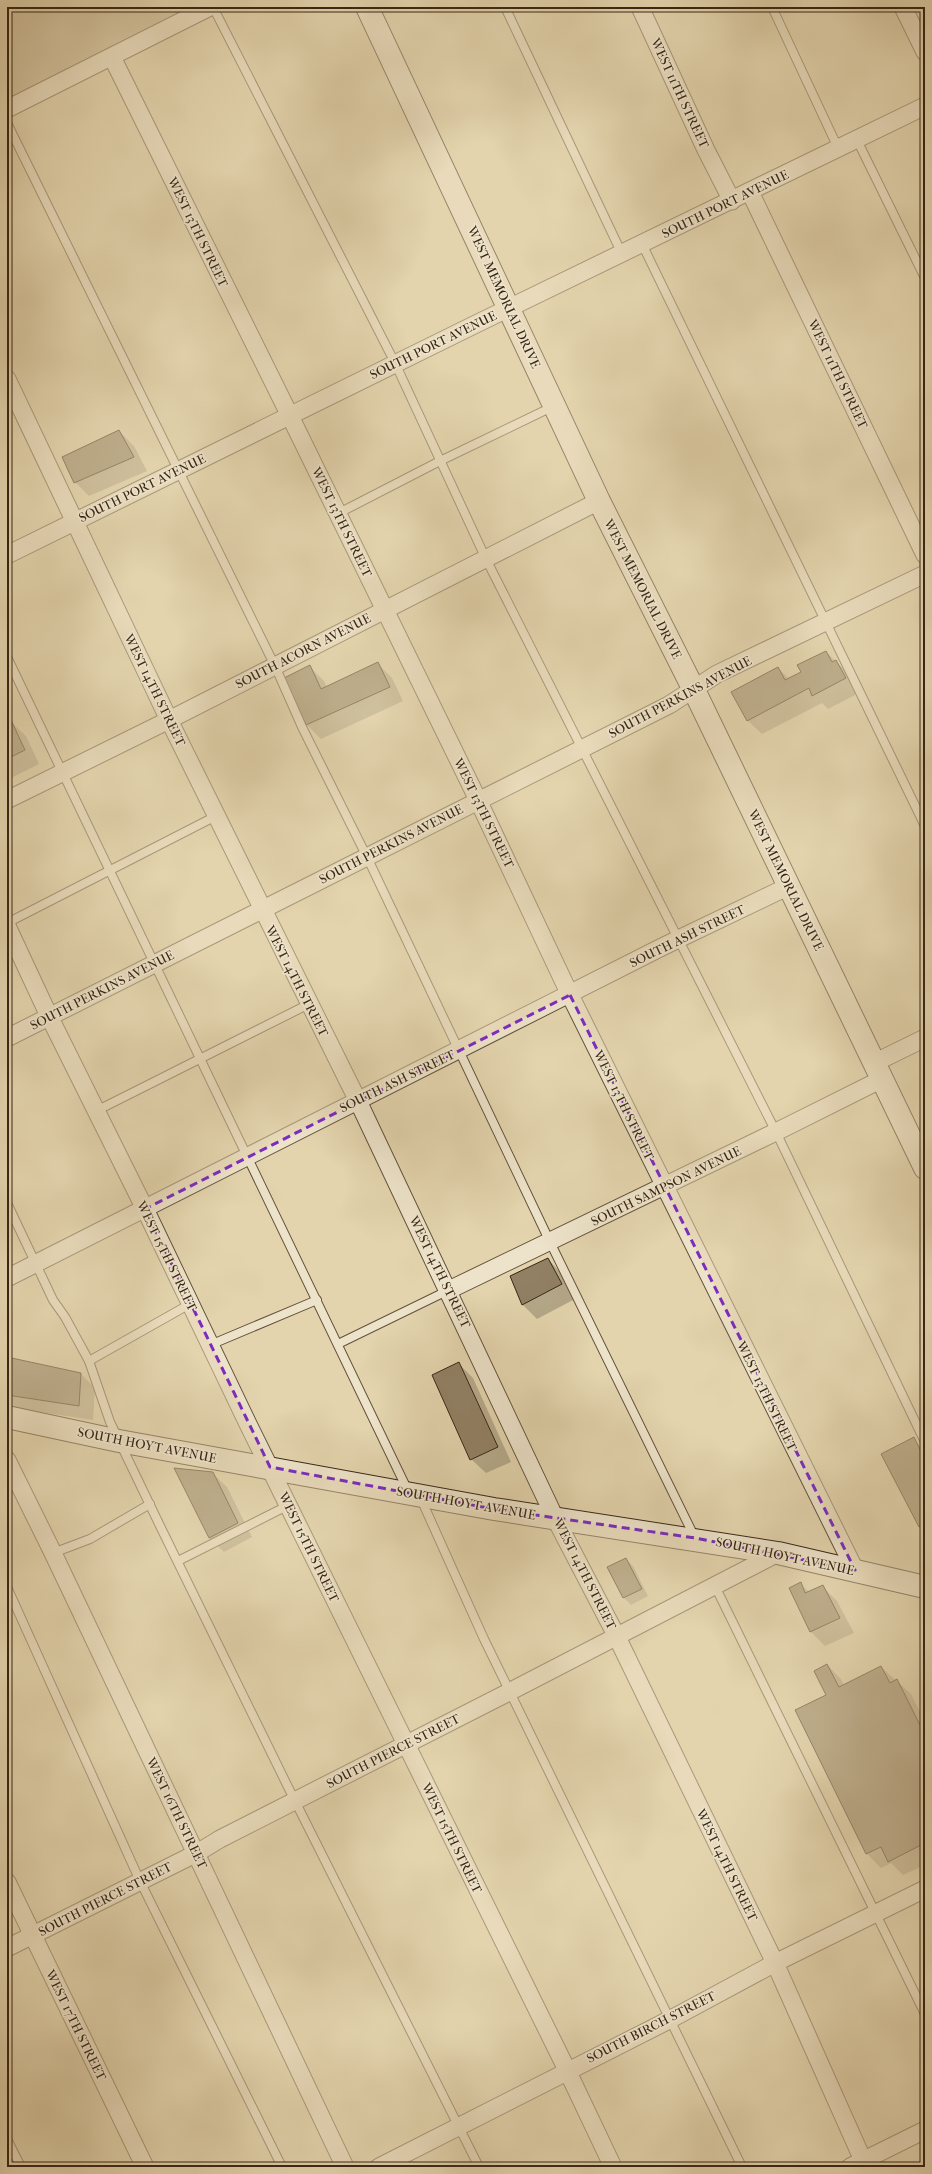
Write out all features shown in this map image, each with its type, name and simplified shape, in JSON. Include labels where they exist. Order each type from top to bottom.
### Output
[{"type":"main road","name":"WEST MEMORIAL DRIVE","points":[[367,7],[510,308],[599,501],[694,690],[925,1168]]},
{"type":"main road","name":"SOUTH HOYT AVENUE","points":[[7,1417],[119,1441],[414,1494],[555,1518],[695,1538],[778,1553],[925,1587]]},
{"type":"street","points":[[7,109],[210,7]]},
{"type":"street","name":"WEST 11TH STREET","points":[[640,7],[732,201]]},
{"type":"street","points":[[903,7],[925,52]]},
{"type":"street","name":"WEST 13TH STREET","points":[[112,57],[478,800],[570,995],[664,1187],[855,1570]]},
{"type":"street","name":"SOUTH PORT AVENUE","points":[[7,556],[74,521],[178,472],[395,363],[732,201],[925,106]]},
{"type":"street","name":"WEST 11TH STREET","points":[[750,192],[925,555]]},
{"type":"street","name":"WEST 14TH STREET","points":[[7,379],[261,910],[358,1101],[449,1290],[555,1518],[616,1635],[775,1963],[860,2165]]},
{"type":"street","name":"SOUTH ACORN AVENUE","points":[[7,800],[169,720],[384,609],[599,501]]},
{"type":"street","name":"SOUTH PERKINS AVENUE","points":[[7,1038],[669,705],[717,674],[925,574]]},
{"type":"street","name":"SOUTH ASH STREET","points":[[7,1278],[679,939],[789,886]]},
{"type":"street","name":"WEST 15TH STREET","points":[[7,926],[49,1016],[145,1208],[210,1345],[567,2070],[613,2167]]},
{"type":"street","name":"SOUTH SAMPSON AVENUE","points":[[449,1290],[776,1132],[878,1071],[925,1038]]},
{"type":"street","name":"WEST 16TH STREET","points":[[7,1460],[197,1853],[345,2167]]},
{"type":"street","name":"SOUTH PIERCE STREET","points":[[7,1948],[197,1853],[220,1839],[295,1800],[511,1691],[616,1635],[778,1553]]},
{"type":"street","name":"WEST 17TH STREET","points":[[7,1882],[145,2167]]},
{"type":"street","name":"SOUTH BIRCH STREET","points":[[378,2167],[567,2070],[671,2019],[775,1963],[925,1889]]},
{"type":"street","points":[[860,2165],[925,2130]]},
{"type":"lane","points":[[214,7],[395,363],[486,559],[776,1132],[925,1442]]},
{"type":"lane","points":[[505,7],[622,254]]},
{"type":"lane","points":[[772,7],[838,148]]},
{"type":"lane","points":[[7,123],[275,666],[302,727],[367,857],[550,1242],[695,1538]]},
{"type":"lane","points":[[857,140],[925,278]]},
{"type":"lane","points":[[642,244],[925,826]]},
{"type":"lane","points":[[337,514],[440,461],[555,405]]},
{"type":"lane","points":[[7,657],[338,1344],[511,1691],[742,2167]]},
{"type":"lane","points":[[7,923],[216,816]]},
{"type":"lane","points":[[96,1111],[309,1004]]},
{"type":"lane","points":[[7,1203],[53,1300],[65,1317],[89,1361],[110,1422],[119,1441],[295,1800],[479,2167]]},
{"type":"lane","points":[[338,1344],[449,1290]]},
{"type":"lane","points":[[210,1345],[317,1300]]},
{"type":"lane","points":[[89,1361],[190,1304]]},
{"type":"lane","points":[[53,1553],[90,1538],[150,1504]]},
{"type":"lane","points":[[178,1561],[289,1505]]},
{"type":"lane","points":[[715,1586],[925,2014]]},
{"type":"lane","points":[[7,1587],[140,1881],[282,2167]]},
{"type":"lane","points":[[7,2139],[21,2167]]},
{"type":"highlighted area","points":[[570,995],[855,1570],[695,1538],[494,1509],[270,1467],[145,1209]]},
{"type":"shaded area","points":[[7,7],[173,7],[177,14],[7,99]]},
{"type":"building","points":[[119,430],[134,457],[74,483],[62,457]]},
{"type":"building","points":[[826,651],[832,662],[836,660],[846,678],[812,696],[809,688],[747,721],[731,692],[778,667],[785,680],[801,672],[797,665]]},
{"type":"building","points":[[378,662],[390,687],[306,725],[284,678],[310,665],[321,689]]},
{"type":"building","points":[[11,720],[25,750],[7,759],[7,723]]},
{"type":"building","points":[[548,1258],[562,1284],[522,1305],[510,1276]]},
{"type":"building","points":[[7,1357],[81,1373],[79,1406],[7,1395]]},
{"type":"building","points":[[459,1362],[498,1447],[470,1460],[432,1375]]},
{"type":"building","points":[[914,1437],[925,1460],[925,1524],[919,1527],[881,1454]]},
{"type":"building","points":[[174,1468],[213,1472],[238,1523],[209,1538]]},
{"type":"building","points":[[626,1558],[642,1589],[623,1598],[607,1567]]},
{"type":"building","points":[[801,1582],[805,1593],[823,1585],[840,1618],[810,1632],[789,1588]]},
{"type":"building","points":[[827,1664],[839,1687],[881,1666],[890,1683],[897,1679],[925,1735],[925,1843],[888,1862],[881,1847],[866,1854],[795,1710],[826,1695],[814,1671]]}]
